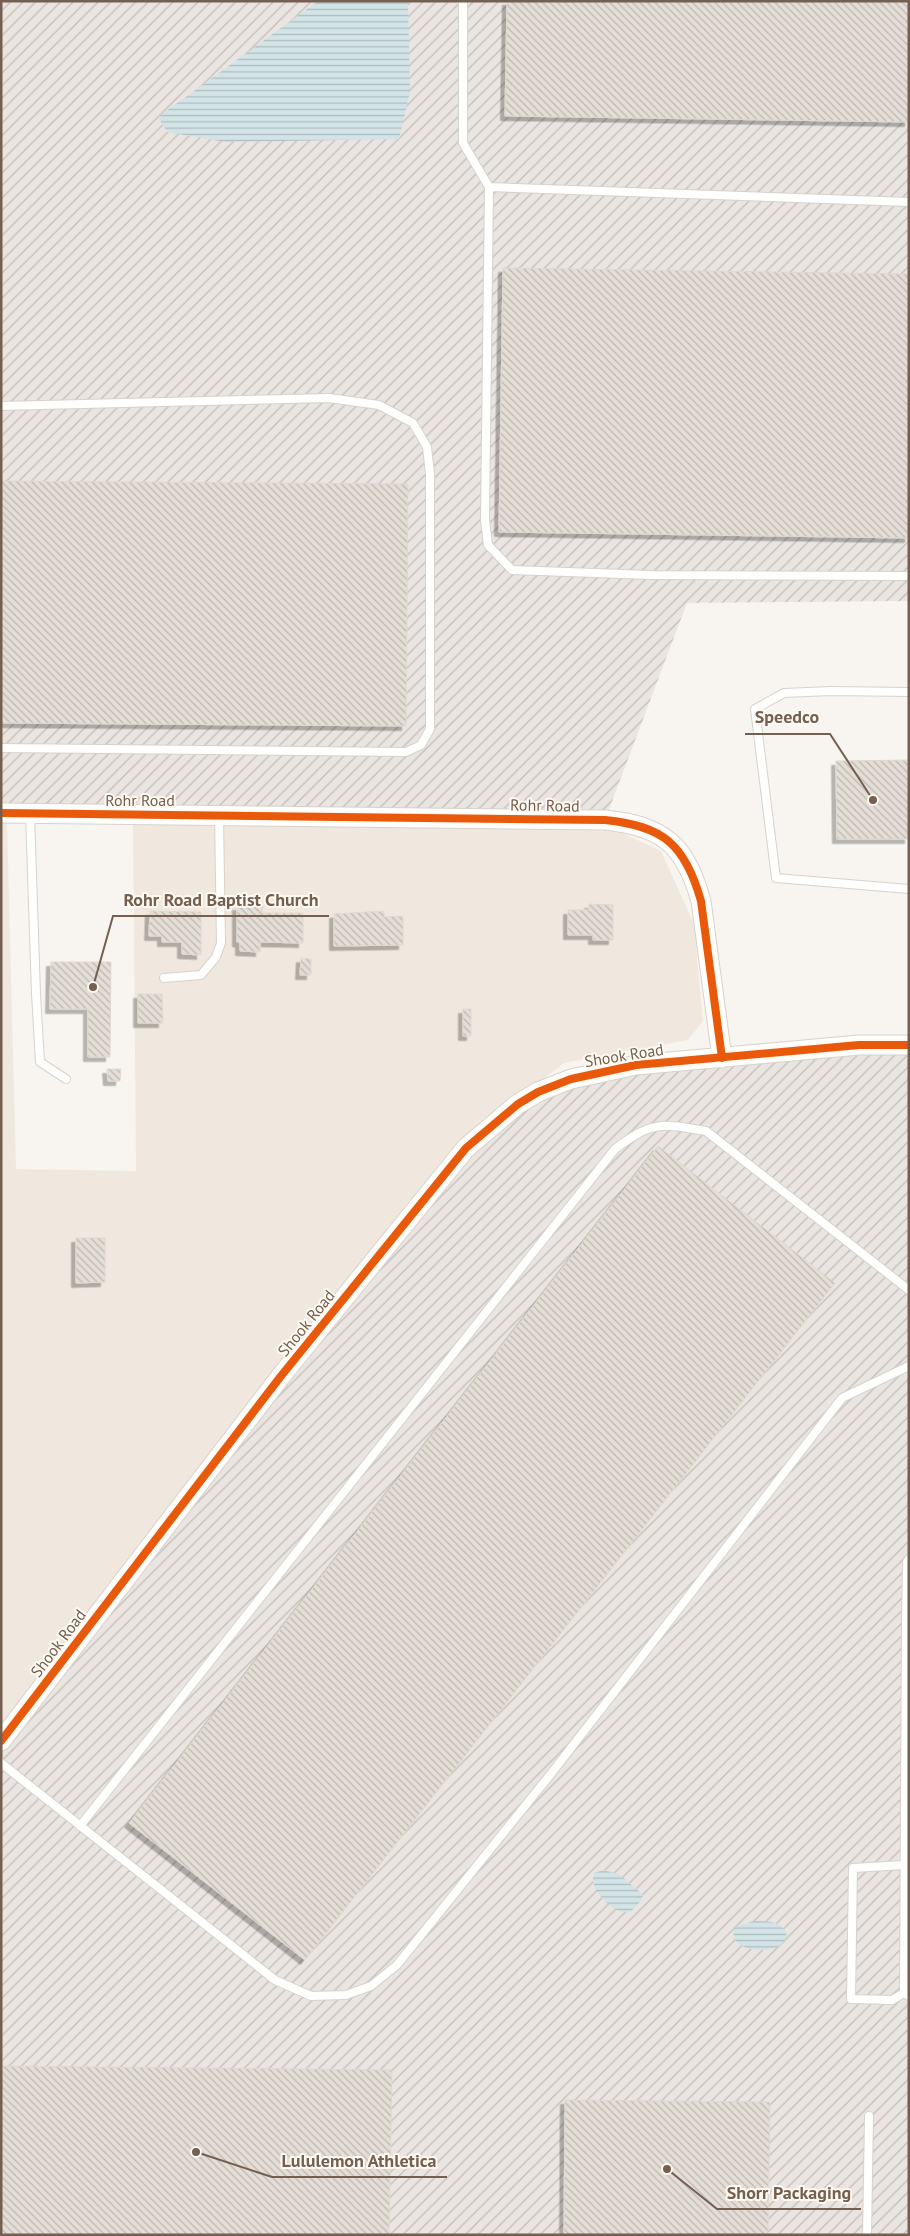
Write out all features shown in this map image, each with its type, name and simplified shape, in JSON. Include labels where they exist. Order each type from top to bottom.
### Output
[{"type":"street","name":"Rohr Road","points":[[1,813],[219,814],[605,820],[629,823],[650,829],[670,840],[684,858],[695,877],[701,901],[722,1058]]},
{"type":"street","points":[[722,1058],[859,1045],[909,1044]]},
{"type":"street","name":"Shook Road","points":[[1,1741],[282,1376],[466,1148],[518,1104],[553,1084],[636,1065],[722,1058]]},
{"type":"lane","points":[[463,1],[463,143],[489,187],[485,520],[488,545],[512,570],[650,575],[909,576]]},
{"type":"lane","points":[[489,187],[909,202]]},
{"type":"lane","points":[[1,406],[329,398],[379,405],[413,424],[427,447],[430,474],[430,730],[421,745],[406,752],[1,748]]},
{"type":"lane","points":[[909,692],[831,691],[784,693],[755,709],[776,878],[909,889]]},
{"type":"lane","points":[[30,813],[40,1062],[66,1078]]},
{"type":"lane","points":[[164,978],[201,975],[216,957],[221,943],[219,814]]},
{"type":"lane","points":[[80,1826],[615,1149],[638,1132],[656,1126],[677,1126],[706,1131],[909,1290]]},
{"type":"lane","points":[[1,1763],[275,1980],[311,1996],[346,1995],[371,1986],[397,1966],[410,1950],[550,1775],[842,1398],[909,1366]]},
{"type":"lane","points":[[904,1865],[853,1868],[851,1999],[892,2000],[906,1995],[904,1865],[906,1623],[907,1562],[909,1559]]},
{"type":"lane","points":[[867,2235],[869,2116]]},
{"type":"shaded area","points":[[1,1],[909,1],[909,601],[687,603],[605,820],[1,813]]},
{"type":"shaded area","points":[[318,1],[408,1],[410,92],[399,139],[226,142],[167,132],[158,117]]},
{"type":"shaded area","points":[[1,821],[7,821],[16,1169],[136,1171],[133,821],[616,830],[661,851],[694,924],[703,1021],[688,1040],[564,1063],[463,1140],[1,1726]]},
{"type":"shaded area","points":[[909,1045],[909,2235],[1,2235],[1,1740],[466,1148],[571,1079]]},
{"type":"shaded area","points":[[603,1870],[619,1874],[643,1895],[641,1901],[630,1912],[617,1910],[599,1894],[593,1880],[594,1873]]},
{"type":"shaded area","points":[[754,1921],[779,1925],[787,1936],[780,1945],[766,1950],[741,1946],[736,1941],[734,1935],[735,1927]]},
{"type":"building","points":[[507,1],[909,1],[909,122],[505,116]]},
{"type":"building","points":[[503,268],[909,274],[909,538],[499,532]]},
{"type":"building","points":[[1,481],[408,484],[406,726],[1,723]]},
{"type":"building","points":[[909,760],[909,839],[837,839],[836,761]]},
{"type":"building","points":[[589,904],[613,905],[613,940],[593,940],[593,935],[568,935],[568,910],[589,910]]},
{"type":"building","points":[[237,906],[263,906],[262,913],[303,913],[303,943],[260,942],[260,952],[240,951],[240,943],[237,942]]},
{"type":"building","points":[[150,911],[201,912],[201,955],[182,954],[182,942],[162,942],[162,936],[149,936]]},
{"type":"building","points":[[384,911],[384,917],[403,916],[403,945],[334,946],[334,914]]},
{"type":"building","points":[[301,958],[311,959],[311,975],[300,975]]},
{"type":"building","points":[[51,962],[111,962],[110,1057],[88,1057],[88,1009],[50,1009]]},
{"type":"building","points":[[138,994],[162,994],[163,1023],[138,1023]]},
{"type":"building","points":[[463,1009],[471,1009],[471,1036],[463,1036]]},
{"type":"building","points":[[107,1069],[121,1069],[120,1081],[108,1081]]},
{"type":"building","points":[[658,1146],[835,1283],[305,1960],[129,1823]]},
{"type":"building","points":[[76,1238],[105,1238],[105,1282],[76,1283]]},
{"type":"building","points":[[1,2066],[392,2070],[389,2235],[1,2235]]},
{"type":"building","points":[[565,2100],[770,2102],[768,2235],[564,2235]]},
{"type":"cycle path","points":[[1,813],[605,820],[642,827],[657,833],[669,841],[679,852],[695,881],[701,901],[722,1058]]},
{"type":"cycle path","points":[[1,1741],[281,1376],[466,1148],[518,1104],[538,1092],[571,1079],[636,1065],[859,1045],[909,1045]]},
{"type":"place","name":"Speedco","points":[[873,800]]},
{"type":"place","name":"Rohr Road Baptist Church","points":[[93,987]]},
{"type":"place","name":"Lululemon Athletica","points":[[196,2152]]},
{"type":"place","name":"Shorr Packaging","points":[[667,2169]]}]
